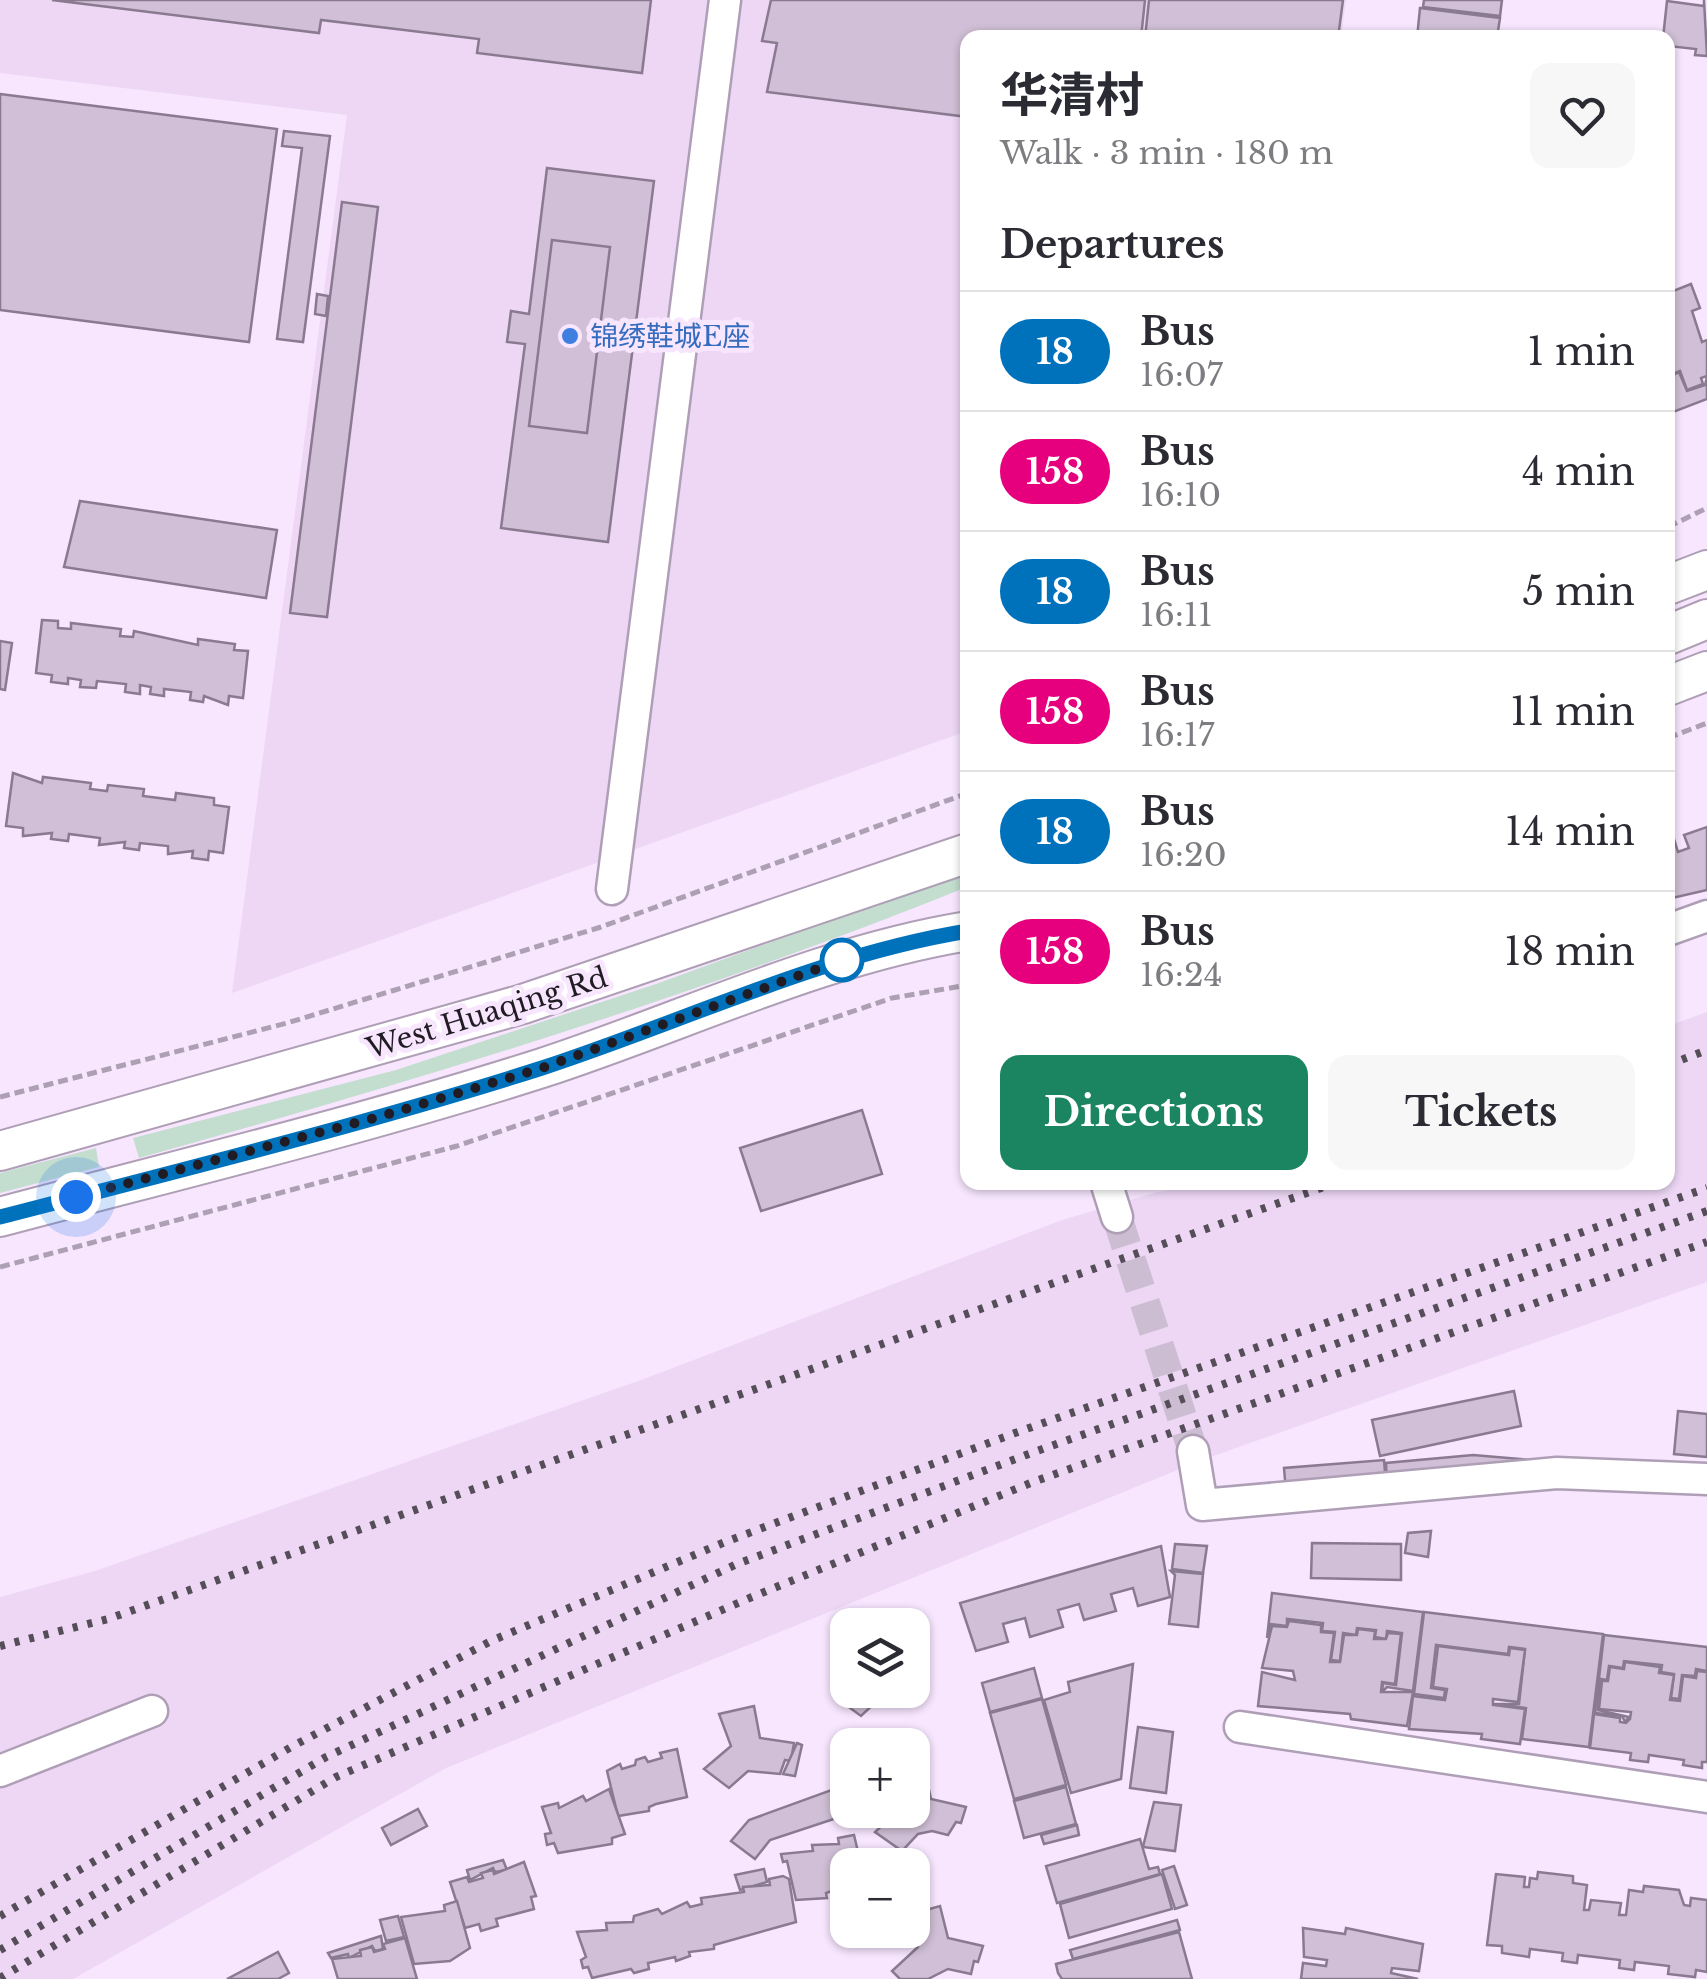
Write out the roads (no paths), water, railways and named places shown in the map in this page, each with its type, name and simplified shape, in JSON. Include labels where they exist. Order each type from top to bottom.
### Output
[{"type":"main road","points":[[1675,582],[1707,570]]},
{"type":"main road","points":[[1675,631],[1707,620]]},
{"type":"main road","points":[[1675,683],[1707,670]]},
{"type":"main road","name":"West Huaqing Rd","points":[[0,1151],[524,1004],[960,856]]},
{"type":"main road","points":[[0,1217],[382,1116],[506,1078],[857,954],[960,909]]},
{"type":"main road","points":[[857,954],[960,933]]},
{"type":"street","points":[[612,889],[725,0]]},
{"type":"street","points":[[1675,927],[1707,916]]},
{"type":"street","points":[[1109,1190],[1118,1217]]},
{"type":"street","points":[[1192,1452],[1202,1505],[1557,1473],[1707,1479]]},
{"type":"street","points":[[0,1771],[152,1710]]},
{"type":"street","points":[[1240,1728],[1707,1797]]},
{"type":"tunnel","points":[[1117,1217],[1193,1451]]},
{"type":"railway","points":[[1675,1062],[1707,1050]]},
{"type":"railway","points":[[0,1916],[293,1746],[491,1641],[725,1542],[1015,1433],[1707,1188]]},
{"type":"railway","points":[[0,1646],[108,1619],[1315,1190]]},
{"type":"railway","points":[[0,1950],[326,1757],[737,1564],[1026,1455],[1707,1211]]},
{"type":"railway","points":[[0,1978],[336,1777],[752,1597],[1033,1482],[1707,1242]]},
{"type":"place","name":"锦绣鞋城E座","points":[[570,336]]}]
